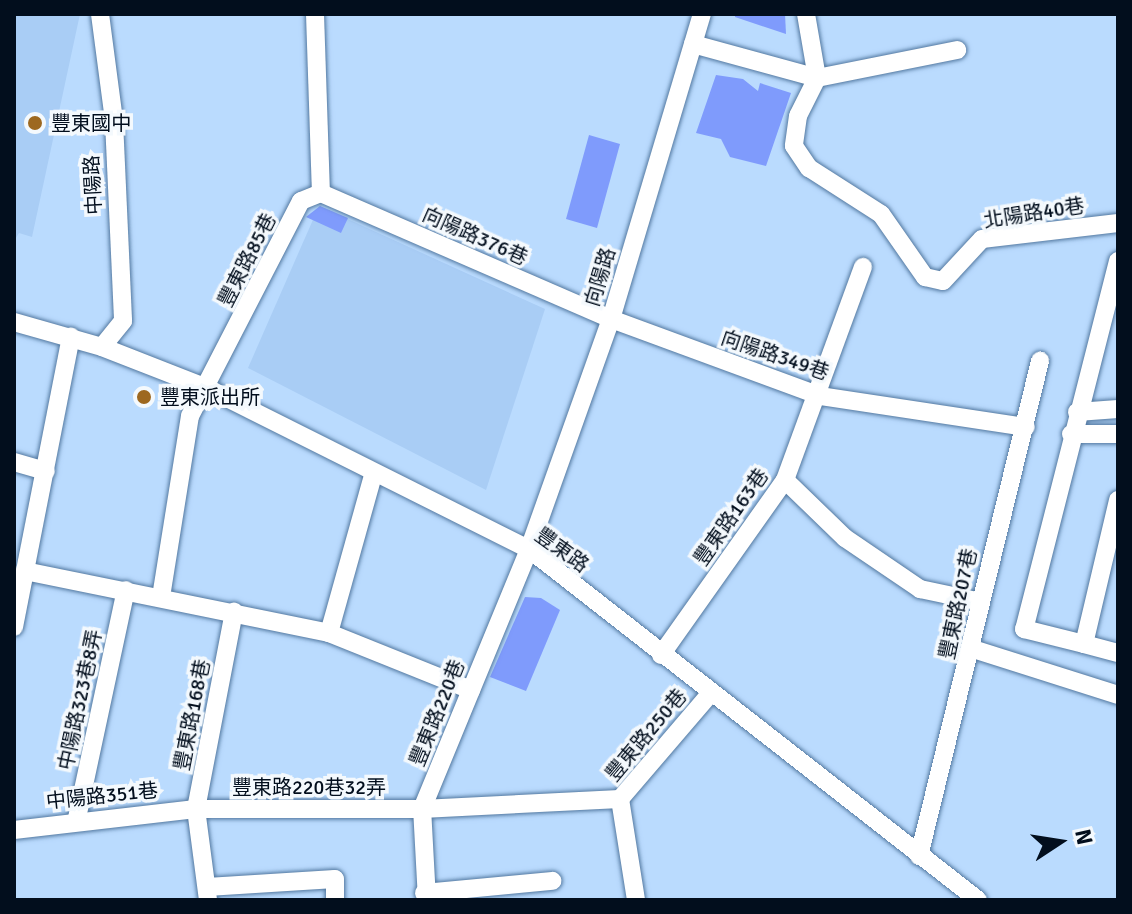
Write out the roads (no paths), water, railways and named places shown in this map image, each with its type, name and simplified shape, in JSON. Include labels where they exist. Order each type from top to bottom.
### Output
[{"type":"street","name":"中陽路","points":[[100,14],[114,121],[123,321],[102,347]]},
{"type":"street","points":[[315,14],[321,193]]},
{"type":"street","name":"向陽路","points":[[529,549],[611,319],[702,14]]},
{"type":"street","points":[[806,14],[817,78]]},
{"type":"street","points":[[693,44],[817,78],[957,50]]},
{"type":"street","name":"北陽路40巷","points":[[817,78],[798,116],[794,146],[809,168],[881,214],[925,277],[943,281],[982,239],[1118,223]]},
{"type":"street","name":"向陽路376巷","points":[[321,193],[611,319]]},
{"type":"street","name":"豐東路85巷","points":[[207,388],[301,201],[321,193]]},
{"type":"street","points":[[1118,261],[1071,434],[1024,629],[1118,653]]},
{"type":"street","name":"豐東路163巷","points":[[661,655],[785,480],[820,396],[863,267]]},
{"type":"street","name":"向陽路349巷","points":[[611,319],[820,396],[1026,427]]},
{"type":"street","name":"豐東路","points":[[14,322],[102,347],[207,388],[373,475],[529,549],[709,695],[978,900]]},
{"type":"street","points":[[15,617],[71,337]]},
{"type":"street","name":"豐東路207巷","points":[[919,856],[973,649],[977,601],[1026,427],[1040,361]]},
{"type":"street","points":[[161,597],[190,416],[207,388]]},
{"type":"street","points":[[1077,412],[1118,409]]},
{"type":"street","points":[[1071,434],[1118,434]]},
{"type":"street","points":[[14,462],[46,471]]},
{"type":"street","points":[[329,633],[373,475]]},
{"type":"street","points":[[785,480],[845,538],[920,589],[977,601]]},
{"type":"street","points":[[1084,644],[1118,500]]},
{"type":"street","name":"豐東路220巷","points":[[426,896],[422,809],[529,549]]},
{"type":"street","points":[[25,571],[329,633],[471,690]]},
{"type":"street","name":"中陽路323巷8弄","points":[[77,818],[126,590]]},
{"type":"street","name":"豐東路168巷","points":[[208,894],[196,809],[234,612]]},
{"type":"street","points":[[973,649],[1118,695]]},
{"type":"street","name":"豐東路250巷","points":[[636,900],[620,799],[709,695]]},
{"type":"street","name":"豐東路220巷32弄","points":[[196,809],[422,809],[620,799]]},
{"type":"street","name":"中陽路351巷","points":[[14,830],[77,818],[196,809]]},
{"type":"street","points":[[208,894],[335,879],[335,900]]},
{"type":"street","points":[[426,896],[552,881]]},
{"type":"place","name":"豐東國中","points":[[35,123]]},
{"type":"place","name":"豐東派出所","points":[[144,397]]}]
